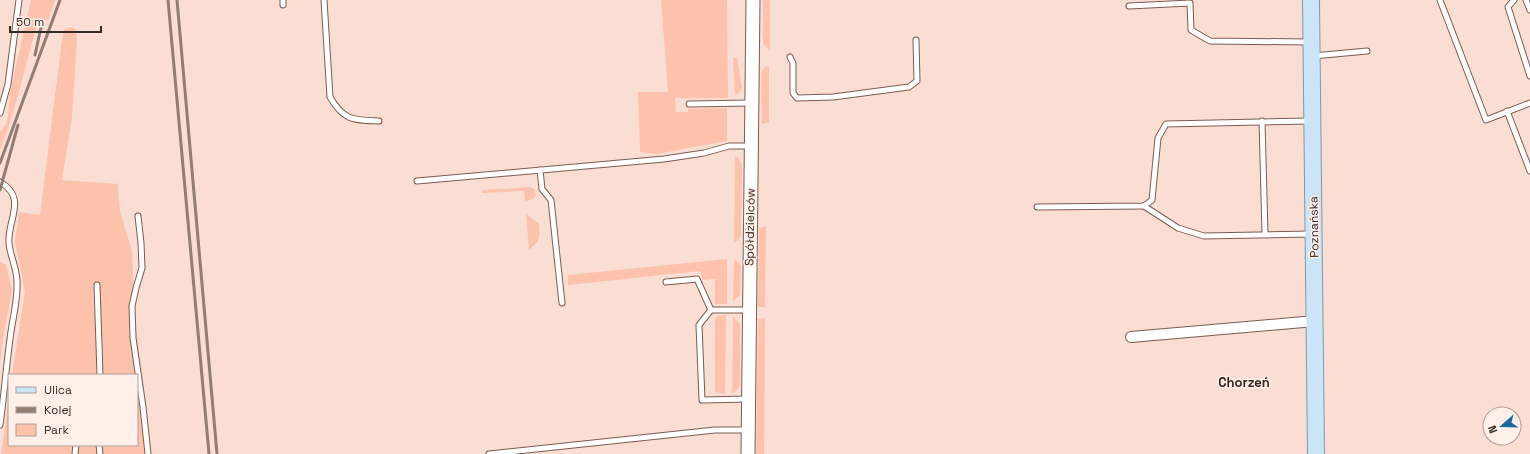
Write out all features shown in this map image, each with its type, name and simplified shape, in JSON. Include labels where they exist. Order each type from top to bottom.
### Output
[{"type":"main road","name":"Poznańska","points":[[1311,0],[1316,454]]},
{"type":"street","name":"Spółdzielców","points":[[748,454],[752,0]]},
{"type":"street","points":[[1131,337],[1315,321]]},
{"type":"lane","points":[[0,113],[8,84],[19,0]]},
{"type":"lane","points":[[324,0],[330,97],[336,108],[347,118],[379,121]]},
{"type":"lane","points":[[1440,0],[1486,120],[1530,103]]},
{"type":"lane","points":[[1514,0],[1508,6],[1530,76]]},
{"type":"lane","points":[[1526,0],[1530,10]]},
{"type":"lane","points":[[1129,6],[1190,3],[1191,30],[1210,41],[1312,49],[1367,51]]},
{"type":"lane","points":[[790,57],[793,63],[793,93],[797,98],[833,97],[909,87],[917,81],[916,40]]},
{"type":"lane","points":[[690,104],[751,103]]},
{"type":"lane","points":[[1507,111],[1530,171]]},
{"type":"lane","points":[[1262,122],[1265,234]]},
{"type":"lane","points":[[1144,206],[1152,200],[1158,138],[1166,124],[1313,122]]},
{"type":"lane","points":[[417,181],[664,159],[704,153],[730,146],[751,146]]},
{"type":"lane","points":[[540,170],[542,189],[551,200],[562,303]]},
{"type":"lane","points":[[0,182],[13,195],[16,204],[9,236],[9,245],[18,280],[18,290],[10,339],[0,425]]},
{"type":"lane","points":[[1037,207],[1144,206],[1178,228],[1204,236],[1314,234]]},
{"type":"lane","points":[[138,216],[142,268],[132,306],[133,338],[148,454]]},
{"type":"lane","points":[[666,282],[698,279],[711,310]]},
{"type":"lane","points":[[97,285],[100,374]]},
{"type":"lane","points":[[711,310],[750,310]]},
{"type":"lane","points":[[711,310],[699,325],[702,400],[748,399]]},
{"type":"lane","points":[[489,454],[715,430],[748,430]]},
{"type":"green space","points":[[31,0],[55,0],[48,21],[39,18],[16,101],[0,150],[0,132],[7,123],[11,88]]},
{"type":"green space","points":[[661,0],[727,0],[728,98],[675,98],[676,112],[688,112],[688,109],[727,108],[727,141],[657,154],[640,152],[638,92],[668,92]]},
{"type":"green space","points":[[763,0],[770,0],[770,50],[763,44]]},
{"type":"green space","points":[[71,27],[76,30],[77,40],[72,117],[62,180],[118,184],[120,212],[132,251],[135,319],[152,454],[1,454],[8,406],[8,446],[138,446],[138,374],[12,374],[25,292],[15,242],[19,212],[40,215],[64,30]]},
{"type":"green space","points":[[733,58],[737,58],[742,88],[739,93],[735,95]]},
{"type":"green space","points":[[769,66],[769,122],[762,124],[761,73],[765,67]]},
{"type":"green space","points":[[735,156],[739,159],[742,165],[741,235],[734,243]]},
{"type":"green space","points":[[530,187],[534,189],[536,194],[533,199],[525,201],[524,191],[482,193],[483,190]]},
{"type":"green space","points":[[526,214],[539,224],[537,242],[529,250]]},
{"type":"green space","points":[[766,226],[765,307],[758,307],[759,228]]},
{"type":"green space","points":[[727,259],[727,304],[715,304],[715,279],[703,280],[700,271],[568,285],[568,275]]},
{"type":"green space","points":[[734,259],[741,265],[740,295],[733,301]]},
{"type":"green space","points":[[0,262],[6,265],[12,290],[0,364]]},
{"type":"green space","points":[[726,315],[725,394],[715,392],[715,319],[718,316]]},
{"type":"green space","points":[[733,317],[740,324],[740,385],[732,394]]},
{"type":"green space","points":[[765,318],[764,454],[756,454],[758,319]]},
{"type":"railway","points":[[0,163],[60,0]]},
{"type":"railway","points":[[168,0],[209,454]]},
{"type":"railway","points":[[177,0],[217,454]]},
{"type":"railway","points":[[35,55],[42,23]]},
{"type":"railway","points":[[0,190],[18,125]]},
{"type":"district","name":"Chorzeń","points":[[1244,382]]}]
